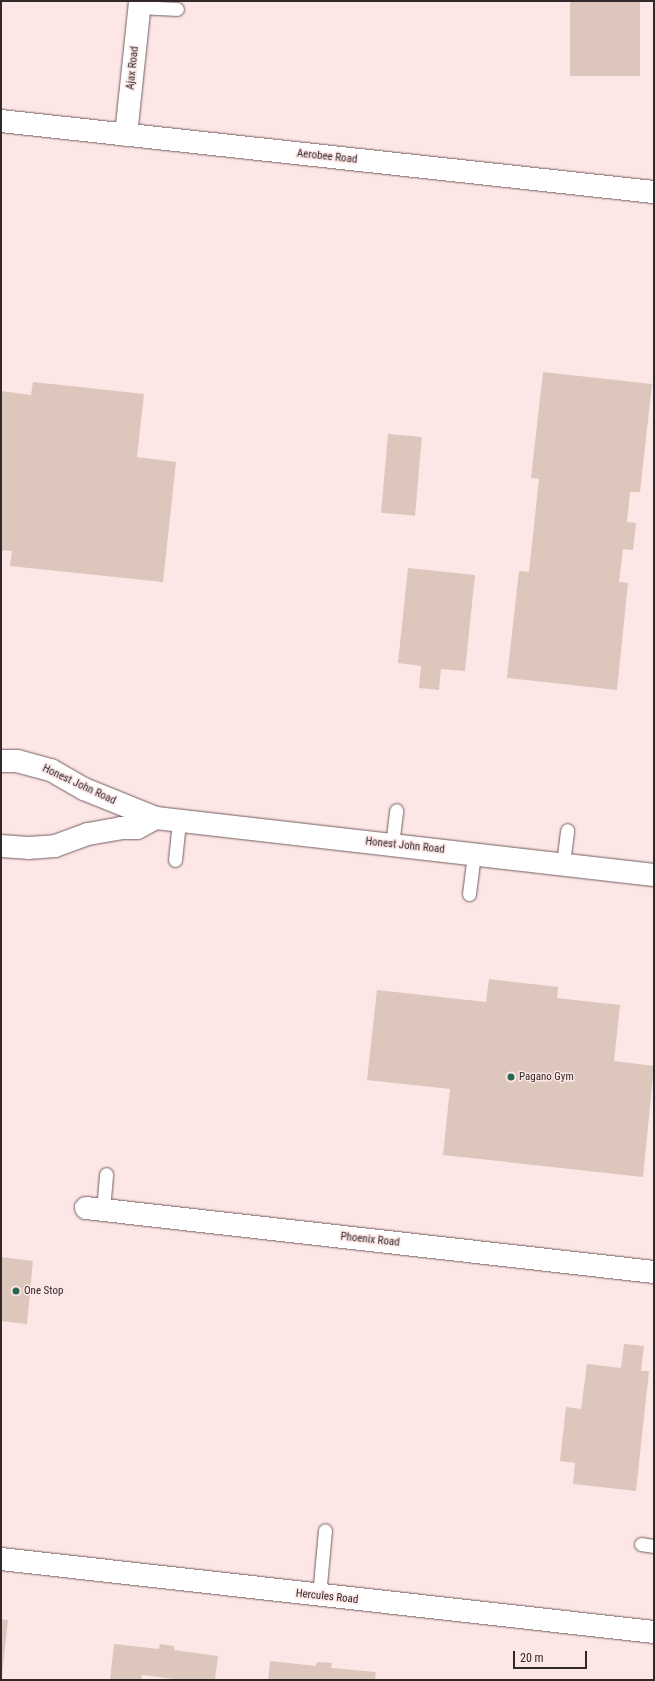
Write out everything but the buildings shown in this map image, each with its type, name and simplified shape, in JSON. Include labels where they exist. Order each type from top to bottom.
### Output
[{"type":"street","name":"Ajax Road","points":[[126,135],[139,4]]},
{"type":"street","name":"Aerobee Road","points":[[1,121],[654,192]]},
{"type":"street","name":"Honest John Road","points":[[1,761],[17,761],[51,770],[84,789],[156,818],[654,875]]},
{"type":"street","points":[[1,846],[28,848],[55,846],[88,834],[121,828],[137,828],[156,818]]},
{"type":"street","name":"Phoenix Road","points":[[94,1209],[654,1272]]},
{"type":"street","name":"Hercules Road","points":[[1,1559],[319,1596],[654,1632]]},
{"type":"lane","points":[[139,4],[177,9]]},
{"type":"lane","points":[[392,845],[396,810]]},
{"type":"lane","points":[[176,860],[179,821]]},
{"type":"lane","points":[[563,864],[567,830]]},
{"type":"lane","points":[[469,894],[474,854]]},
{"type":"lane","points":[[94,1209],[106,1174]]},
{"type":"lane","points":[[319,1596],[325,1530]]},
{"type":"place","name":"Pagano Gym","points":[[511,1077]]},
{"type":"place","name":"One Stop","points":[[16,1291]]}]
